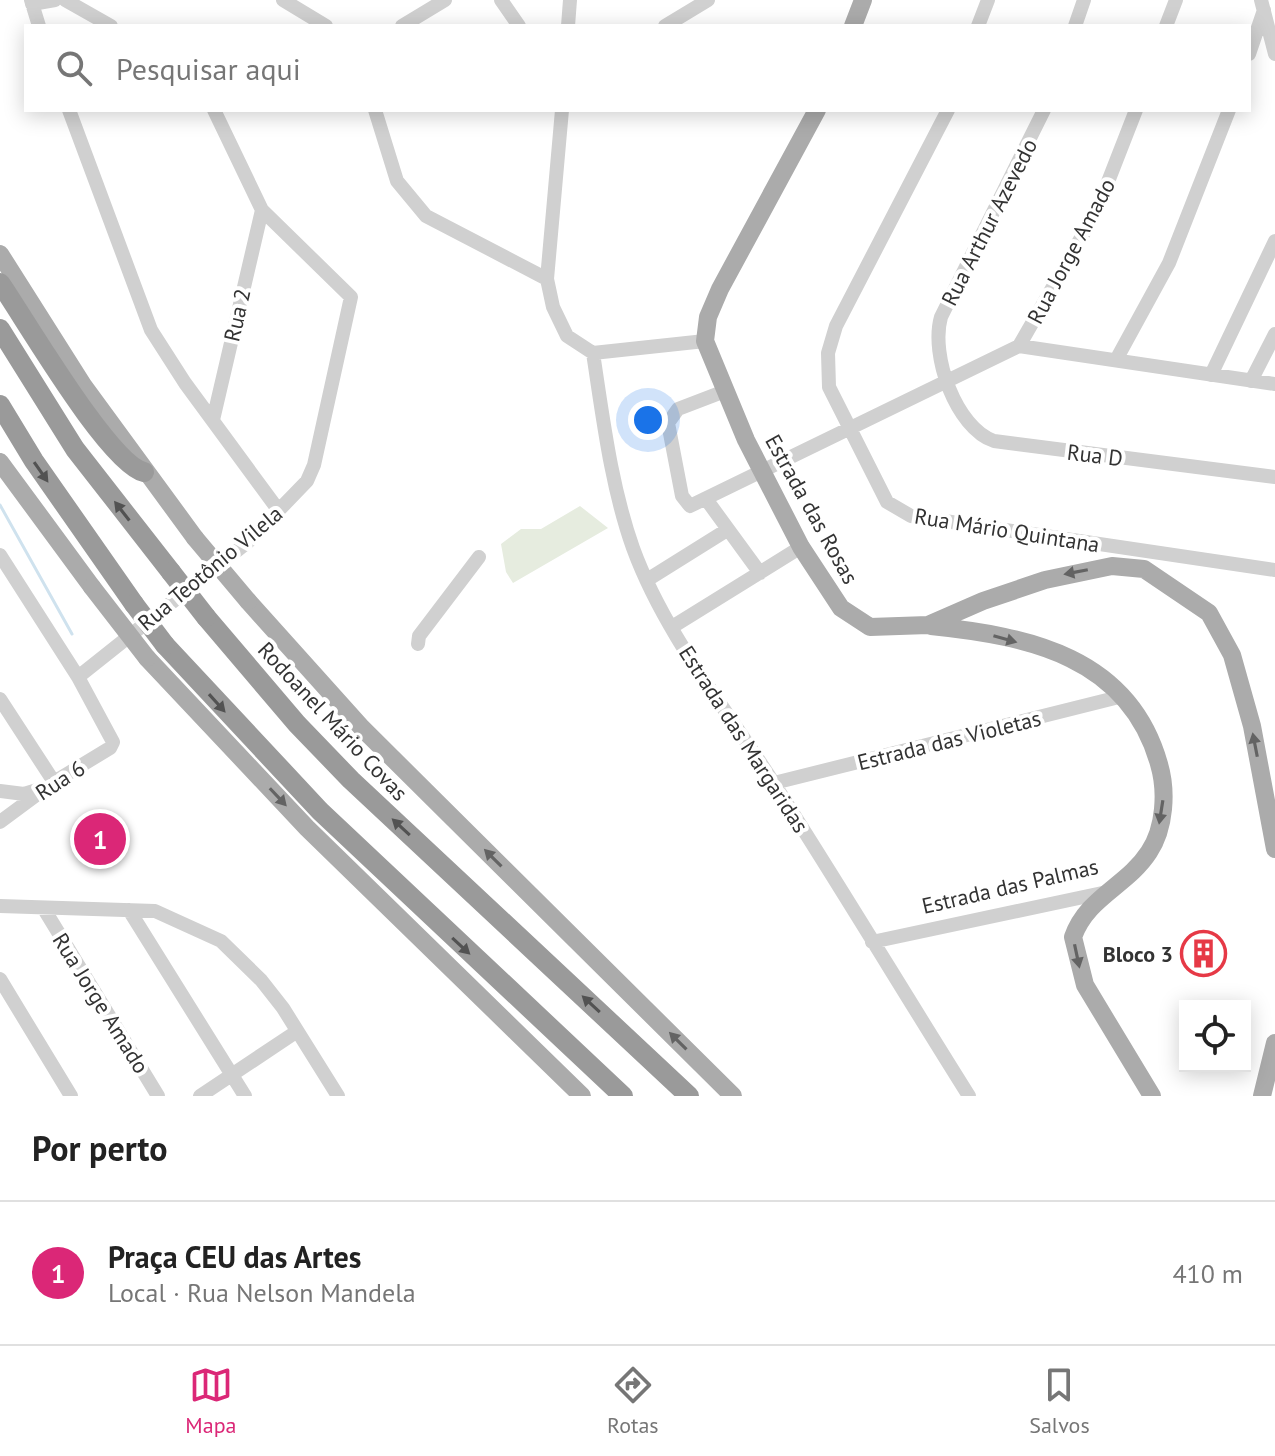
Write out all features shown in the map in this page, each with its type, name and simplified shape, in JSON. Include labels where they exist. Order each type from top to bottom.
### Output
[{"type":"highway","points":[[0,283],[109,446],[135,470],[144,472]]},
{"type":"highway","name":"Rodoanel Mário Covas","points":[[0,329],[75,449],[206,617],[297,724],[351,780],[689,1096]]},
{"type":"highway","points":[[0,405],[34,461],[165,645],[320,811],[623,1096]]},
{"type":"main road","points":[[854,24],[863,0]]},
{"type":"main road","points":[[705,341],[708,317],[720,289],[816,112]]},
{"type":"main road","points":[[0,254],[76,374],[144,472],[248,601],[362,728],[733,1096]]},
{"type":"main road","name":"Estrada das Rosas","points":[[705,341],[725,391],[801,547],[841,608],[858,621],[870,627],[928,625],[983,601],[1077,571],[1112,566],[1144,569],[1209,613],[1232,655],[1252,726],[1275,849]]},
{"type":"main road","points":[[0,462],[147,658],[307,828],[582,1096]]},
{"type":"main road","name":"Estrada das Palmas","points":[[928,625],[989,634],[1060,655],[1091,667],[1123,696],[1145,729],[1157,755],[1164,797],[1157,837],[1148,853],[1108,892]]},
{"type":"main road","points":[[1108,892],[1088,907],[1078,922],[1073,937],[1076,957],[1085,985],[1152,1096]]},
{"type":"main road","points":[[1262,1096],[1275,1043]]},
{"type":"street","points":[[38,24],[32,2],[55,0]]},
{"type":"street","points":[[65,0],[107,24]]},
{"type":"street","points":[[283,0],[323,24]]},
{"type":"street","points":[[405,24],[445,0]]},
{"type":"street","points":[[501,0],[518,24]]},
{"type":"street","points":[[568,24],[570,0]]},
{"type":"street","points":[[668,24],[708,0]]},
{"type":"street","points":[[979,24],[988,0]]},
{"type":"street","points":[[1076,24],[1084,0]]},
{"type":"street","points":[[1167,24],[1176,0]]},
{"type":"street","points":[[1251,47],[1263,5]]},
{"type":"street","points":[[1251,60],[1275,54],[1263,5]]},
{"type":"street","points":[[70,112],[151,330],[279,511]]},
{"type":"street","name":"Rua Teotônio Vilela","points":[[78,677],[249,541],[297,493],[314,465],[351,297],[262,210],[215,112]]},
{"type":"street","points":[[376,112],[397,181],[426,216],[547,279]]},
{"type":"street","points":[[562,112],[547,279],[553,307],[567,336],[593,353],[705,341]]},
{"type":"street","name":"Rua Mário Quintana","points":[[947,112],[836,326],[826,372],[848,431],[887,502],[911,516],[1275,570]]},
{"type":"street","name":"Rua Arthur Azevedo","points":[[947,382],[937,345],[941,317],[1043,112]]},
{"type":"street","name":"Rua Jorge Amado","points":[[1019,346],[1097,210],[1135,112]]},
{"type":"street","points":[[1116,360],[1169,263],[1228,112]]},
{"type":"street","name":"Rua 2","points":[[213,420],[262,210]]},
{"type":"street","points":[[1211,375],[1275,241]]},
{"type":"street","points":[[1251,381],[1275,334]]},
{"type":"street","points":[[725,391],[678,409],[668,423],[684,501],[690,506],[1019,346],[1275,384]]},
{"type":"street","name":"Estrada das Margaridas","points":[[593,353],[611,464],[633,548],[647,580],[672,627],[774,783],[969,1096]]},
{"type":"street","name":"Rua D","points":[[947,382],[970,428],[994,441],[1275,477]]},
{"type":"street","points":[[706,499],[760,573]]},
{"type":"street","points":[[647,580],[727,530]]},
{"type":"street","points":[[672,627],[801,547]]},
{"type":"street","points":[[0,555],[78,677]]},
{"type":"street","points":[[418,644],[419,636],[479,557]]},
{"type":"street","name":"Rua 6","points":[[0,822],[49,785],[110,748],[112,735],[78,677]]},
{"type":"street","name":"Estrada das Violetas","points":[[774,783],[1123,696]]},
{"type":"street","points":[[0,699],[49,785],[24,794],[0,791]]},
{"type":"street","name":"Estrada das Palmas","points":[[872,942],[1108,892]]},
{"type":"street","points":[[0,906],[155,911],[221,941],[261,980],[338,1096]]},
{"type":"street","name":"Rua Jorge Amado","points":[[44,909],[158,1096]]},
{"type":"street","points":[[129,910],[245,1096]]},
{"type":"street","points":[[0,979],[71,1096]]},
{"type":"street","points":[[200,1096],[296,1032]]},
{"type":"shaded area","points":[[580,506],[608,528],[513,583],[506,572],[501,544],[521,529],[541,529]]},
{"type":"waterway","points":[[0,505],[72,634]]},
{"type":"place","name":"Praça CEU das Artes","points":[[100,839]]},
{"type":"place","name":"Bloco 3","points":[[1204,954]]}]
